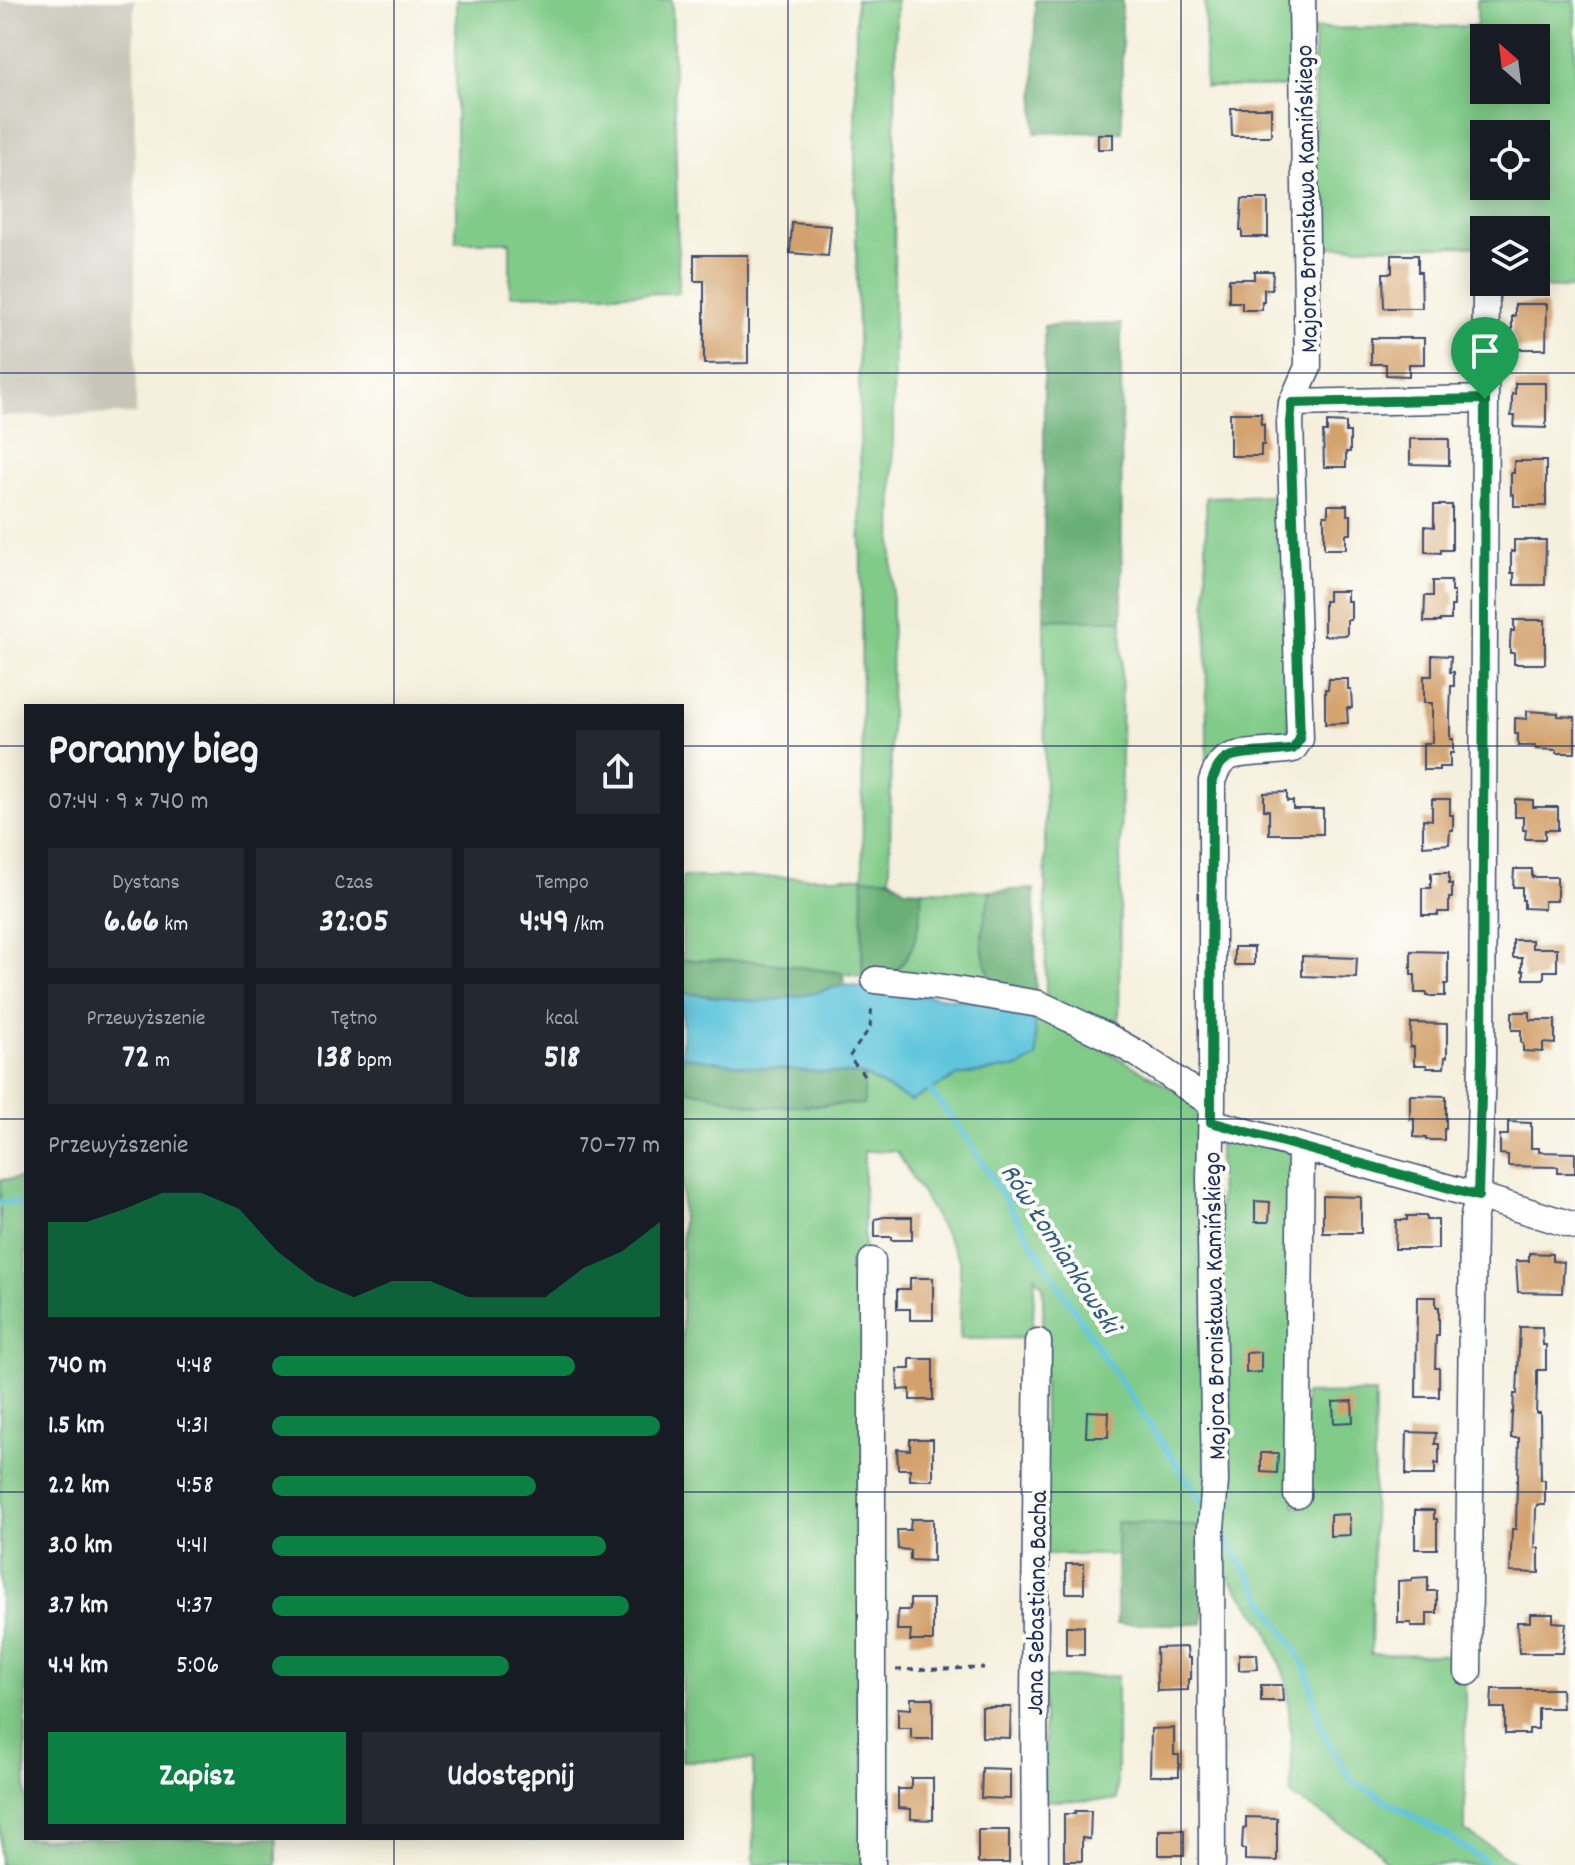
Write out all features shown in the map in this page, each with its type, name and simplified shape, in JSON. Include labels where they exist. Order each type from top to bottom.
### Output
[{"type":"street","name":"Majora Bronisława Kamińskiego","points":[[1212,1865],[1211,1528],[1215,1482],[1210,1219],[1212,781],[1223,760],[1233,755],[1281,752],[1293,749],[1300,739],[1290,422],[1292,403],[1308,367],[1302,0]]},
{"type":"street","points":[[1468,1672],[1473,1221],[1478,1196],[1482,1062],[1486,296]]},
{"type":"street","points":[[1292,403],[1485,399]]},
{"type":"street","points":[[875,980],[1039,1004],[1138,1054],[1212,1113],[1301,1147],[1575,1226]]},
{"type":"street","points":[[1297,1495],[1301,1147]]},
{"type":"street","points":[[872,1261],[872,1865]]},
{"type":"street","name":"Jana Sebastiana Bacha","points":[[1035,1865],[1038,1342]]},
{"type":"path","points":[[864,1075],[849,1057],[870,1028],[875,980]]},
{"type":"path","points":[[872,1670],[984,1668]]},
{"type":"shaded area","points":[[0,0],[134,0],[136,414],[0,416]]},
{"type":"green space","points":[[456,0],[672,0],[679,293],[510,295],[510,242],[456,242]]},
{"type":"green space","points":[[856,0],[896,0],[890,878],[863,878],[862,976],[754,961],[684,960],[684,877],[863,877],[855,190]]},
{"type":"green space","points":[[1035,0],[1122,0],[1122,132],[1035,133]]},
{"type":"green space","points":[[1205,0],[1291,0],[1292,87],[1205,87]]},
{"type":"green space","points":[[1477,0],[1575,0],[1575,288],[1550,288],[1550,216],[1470,216],[1470,246],[1316,247],[1314,29],[1470,26],[1470,104],[1550,104],[1550,24],[1477,24]]},
{"type":"green space","points":[[1121,324],[1122,620],[1044,619],[1044,326]]},
{"type":"green space","points":[[1281,495],[1289,736],[1272,744],[1231,743],[1207,760],[1206,497]]},
{"type":"green space","points":[[1044,619],[1122,620],[1119,1037],[1046,1005]]},
{"type":"green space","points":[[863,878],[890,878],[905,889],[922,890],[918,927],[911,949],[898,969],[888,977],[862,976]]},
{"type":"green space","points":[[1034,889],[1036,997],[998,989],[986,964],[982,941],[991,891]]},
{"type":"green space","points":[[922,890],[991,891],[982,941],[986,964],[998,989],[888,977],[920,923]]},
{"type":"green space","points":[[684,960],[754,961],[843,973],[844,985],[807,995],[758,1002],[684,993]]},
{"type":"green space","points":[[1034,1009],[1206,1108],[1207,1527],[1117,1522],[1118,1555],[1045,1554],[1043,1286],[1035,1276],[1032,1338],[960,1339],[960,1260],[897,1151],[864,1151],[864,1865],[754,1865],[753,1760],[684,1761],[684,1088],[762,1107],[863,1104],[864,1075],[911,1101],[957,1076],[982,1071]]},
{"type":"green space","points":[[684,1056],[754,1067],[864,1075],[864,1104],[762,1107],[684,1088]]},
{"type":"green space","points":[[1235,1134],[1290,1150],[1294,1506],[1302,1507],[1305,1394],[1375,1393],[1371,1654],[1454,1655],[1455,1678],[1465,1678],[1465,1831],[1519,1865],[1388,1865],[1373,1846],[1291,1795],[1292,1752],[1287,1682],[1265,1625],[1223,1570],[1219,1142]]},
{"type":"green space","points":[[24,1178],[24,1840],[277,1840],[277,1865],[0,1865],[0,1180]]},
{"type":"green space","points":[[1117,1522],[1207,1527],[1203,1624],[1117,1624]]},
{"type":"green space","points":[[1117,1676],[1117,1800],[1044,1801],[1044,1678]]},
{"type":"water","points":[[844,985],[1034,1009],[1037,1057],[1020,1067],[957,1076],[911,1101],[864,1075],[754,1067],[684,1056],[684,993],[758,1002],[807,995]]},
{"type":"building","points":[[1231,108],[1271,108],[1271,136],[1232,136]]},
{"type":"building","points":[[1098,134],[1113,134],[1113,149],[1098,149]]},
{"type":"building","points":[[1242,199],[1268,199],[1268,237],[1242,237]]},
{"type":"building","points":[[792,223],[831,226],[828,256],[790,253]]},
{"type":"building","points":[[694,255],[748,255],[748,363],[704,364],[704,281],[694,281]]},
{"type":"building","points":[[1392,255],[1418,255],[1422,308],[1384,308],[1383,273],[1392,273]]},
{"type":"building","points":[[1254,271],[1273,271],[1272,289],[1264,289],[1262,310],[1242,310],[1242,302],[1229,302],[1229,279],[1254,279]]},
{"type":"building","points":[[1515,304],[1547,304],[1546,349],[1515,349],[1512,316],[1515,316]]},
{"type":"building","points":[[1371,338],[1424,338],[1424,364],[1409,364],[1409,376],[1386,375],[1386,364],[1371,364]]},
{"type":"building","points":[[1515,383],[1546,383],[1546,428],[1514,427],[1515,416],[1511,416]]},
{"type":"building","points":[[1230,413],[1261,413],[1264,445],[1261,445],[1261,456],[1230,456]]},
{"type":"building","points":[[1327,422],[1346,423],[1346,432],[1350,432],[1346,467],[1324,467],[1323,432],[1327,432]]},
{"type":"building","points":[[1410,439],[1449,439],[1449,465],[1410,464]]},
{"type":"building","points":[[1514,461],[1546,461],[1546,506],[1514,506],[1511,473],[1514,473]]},
{"type":"building","points":[[1328,505],[1347,505],[1347,515],[1351,515],[1351,534],[1346,534],[1346,549],[1324,549],[1324,515],[1328,515]]},
{"type":"building","points":[[1434,505],[1452,505],[1452,550],[1441,550],[1441,553],[1425,552],[1425,526],[1434,527]]},
{"type":"building","points":[[1514,540],[1546,540],[1545,585],[1514,585],[1511,551],[1514,552]]},
{"type":"building","points":[[1433,581],[1451,581],[1454,606],[1451,606],[1451,620],[1424,622],[1425,596],[1433,596]]},
{"type":"building","points":[[1328,591],[1347,591],[1347,601],[1351,601],[1351,620],[1347,620],[1347,635],[1324,636],[1324,601],[1328,601]]},
{"type":"building","points":[[1514,620],[1545,620],[1545,664],[1514,664],[1510,642]]},
{"type":"building","points":[[1432,655],[1451,656],[1450,672],[1454,672],[1454,686],[1451,686],[1450,739],[1453,739],[1453,753],[1450,753],[1450,767],[1423,770],[1423,743],[1432,743],[1432,703],[1424,703],[1424,676],[1432,676]]},
{"type":"building","points":[[1329,679],[1348,679],[1352,708],[1347,708],[1348,723],[1325,724],[1325,689],[1328,689]]},
{"type":"building","points":[[1527,711],[1575,717],[1575,753],[1518,746],[1515,718],[1527,719]]},
{"type":"building","points":[[1287,792],[1287,801],[1293,801],[1293,809],[1323,809],[1323,834],[1269,834],[1269,810],[1264,810],[1264,793]]},
{"type":"building","points":[[1432,799],[1450,799],[1453,830],[1450,830],[1449,844],[1423,846],[1423,819],[1432,820]]},
{"type":"building","points":[[1515,799],[1533,800],[1533,807],[1558,807],[1558,830],[1545,830],[1545,839],[1525,839],[1523,817],[1515,817]]},
{"type":"building","points":[[1514,869],[1532,869],[1532,877],[1557,877],[1557,901],[1544,901],[1544,909],[1524,908],[1522,887],[1513,887]]},
{"type":"building","points":[[1431,873],[1449,873],[1452,898],[1449,898],[1449,912],[1422,915],[1422,888],[1431,888]]},
{"type":"building","points":[[1513,940],[1532,940],[1532,948],[1557,948],[1557,971],[1544,971],[1544,979],[1524,979],[1522,958],[1513,958]]},
{"type":"building","points":[[1234,947],[1254,947],[1254,965],[1234,965]]},
{"type":"building","points":[[1411,951],[1448,952],[1445,996],[1415,993]]},
{"type":"building","points":[[1302,956],[1357,958],[1356,978],[1302,976]]},
{"type":"building","points":[[1512,1012],[1530,1012],[1530,1020],[1555,1020],[1555,1044],[1543,1043],[1543,1052],[1523,1051],[1521,1030],[1512,1030]]},
{"type":"building","points":[[1411,1023],[1447,1024],[1444,1068],[1414,1065],[1414,1047],[1410,1047]]},
{"type":"building","points":[[1410,1095],[1446,1096],[1444,1140],[1414,1137]]},
{"type":"building","points":[[1508,1122],[1531,1123],[1531,1148],[1539,1148],[1539,1152],[1575,1153],[1575,1173],[1558,1173],[1558,1167],[1508,1166],[1508,1155],[1500,1154],[1500,1135],[1508,1135]]},
{"type":"building","points":[[1323,1196],[1361,1197],[1361,1233],[1323,1233]]},
{"type":"building","points":[[1255,1201],[1270,1202],[1269,1222],[1255,1222]]},
{"type":"building","points":[[1407,1216],[1426,1216],[1426,1220],[1438,1220],[1438,1249],[1395,1249],[1396,1220],[1407,1220]]},
{"type":"building","points":[[912,1217],[912,1240],[875,1237],[875,1219]]},
{"type":"building","points":[[1529,1253],[1552,1254],[1552,1261],[1564,1262],[1562,1293],[1518,1292],[1516,1261],[1529,1261]]},
{"type":"building","points":[[910,1278],[933,1278],[933,1320],[910,1320],[910,1309],[897,1309],[897,1289],[910,1289]]},
{"type":"building","points":[[1417,1297],[1436,1297],[1436,1307],[1439,1307],[1435,1368],[1439,1368],[1439,1397],[1416,1397]]},
{"type":"building","points":[[1520,1327],[1542,1327],[1543,1345],[1546,1345],[1546,1370],[1537,1370],[1536,1413],[1540,1413],[1541,1480],[1545,1480],[1545,1505],[1537,1505],[1536,1508],[1535,1548],[1539,1548],[1539,1573],[1510,1572],[1512,1529],[1516,1529],[1519,1438],[1511,1438],[1512,1412],[1514,1394],[1517,1394]]},
{"type":"building","points":[[1261,1352],[1261,1372],[1246,1373],[1246,1353]]},
{"type":"building","points":[[910,1359],[933,1359],[933,1400],[910,1400],[910,1389],[898,1390],[897,1369],[910,1369]]},
{"type":"building","points":[[1352,1401],[1353,1422],[1334,1423],[1333,1402]]},
{"type":"building","points":[[1087,1411],[1109,1412],[1108,1437],[1086,1437]]},
{"type":"building","points":[[1407,1432],[1436,1433],[1439,1464],[1435,1463],[1435,1475],[1406,1475]]},
{"type":"building","points":[[910,1439],[933,1439],[933,1480],[910,1480],[910,1469],[898,1469],[897,1449],[910,1450]]},
{"type":"building","points":[[1261,1453],[1278,1453],[1277,1473],[1261,1472]]},
{"type":"building","points":[[1415,1510],[1434,1510],[1437,1549],[1415,1549]]},
{"type":"building","points":[[1349,1514],[1350,1535],[1330,1536],[1330,1515]]},
{"type":"building","points":[[911,1519],[933,1519],[933,1561],[910,1560],[910,1550],[898,1549],[897,1530],[910,1530]]},
{"type":"building","points":[[1066,1564],[1084,1564],[1084,1593],[1066,1593]]},
{"type":"building","points":[[1428,1577],[1428,1591],[1437,1591],[1437,1613],[1427,1613],[1427,1626],[1398,1623],[1398,1581]]},
{"type":"building","points":[[910,1599],[933,1599],[933,1641],[910,1641],[911,1630],[897,1630],[898,1610],[910,1610]]},
{"type":"building","points":[[1530,1614],[1553,1614],[1553,1622],[1566,1623],[1563,1653],[1519,1653],[1517,1622],[1530,1622]]},
{"type":"building","points":[[1066,1626],[1084,1626],[1084,1655],[1066,1655]]},
{"type":"building","points":[[1187,1647],[1188,1658],[1191,1658],[1188,1690],[1157,1691],[1156,1648]]},
{"type":"building","points":[[1239,1654],[1257,1654],[1258,1669],[1239,1670]]},
{"type":"building","points":[[1261,1685],[1282,1685],[1283,1701],[1261,1701]]},
{"type":"building","points":[[1492,1689],[1561,1689],[1562,1708],[1538,1708],[1538,1729],[1529,1729],[1529,1734],[1505,1734],[1505,1708],[1491,1708]]},
{"type":"building","points":[[911,1698],[933,1698],[933,1739],[911,1739],[911,1728],[898,1728],[898,1708],[911,1709]]},
{"type":"building","points":[[982,1707],[1011,1707],[1010,1738],[982,1737]]},
{"type":"building","points":[[1174,1728],[1174,1755],[1179,1755],[1179,1776],[1150,1776],[1151,1729]]},
{"type":"building","points":[[982,1768],[1010,1769],[1010,1799],[981,1798]]},
{"type":"building","points":[[911,1778],[933,1778],[933,1820],[911,1819],[911,1809],[898,1808],[898,1789],[911,1789]]},
{"type":"building","points":[[1075,1811],[1091,1811],[1090,1839],[1082,1838],[1082,1861],[1064,1861],[1064,1814],[1075,1814]]},
{"type":"building","points":[[1246,1817],[1277,1818],[1277,1861],[1245,1860],[1245,1849],[1242,1849]]},
{"type":"building","points":[[978,1830],[1009,1830],[1009,1863],[978,1863]]},
{"type":"building","points":[[1159,1830],[1184,1830],[1184,1855],[1159,1855]]},
{"type":"waterway","name":"Rów Łomiankowski","points":[[926,1085],[965,1135],[1100,1351],[1204,1505]]},
{"type":"waterway","name":"Rów Łomiankowski","points":[[0,1202],[24,1203]]},
{"type":"waterway","name":"Rów Łomiankowski","points":[[1220,1529],[1306,1667],[1323,1733],[1351,1780],[1449,1837],[1490,1865]]},
{"type":"route","points":[[1485,399],[1482,1062],[1478,1196],[1211,1122],[1212,781],[1223,760],[1233,755],[1281,752],[1293,749],[1300,739],[1290,422],[1292,403],[1485,399]]}]
